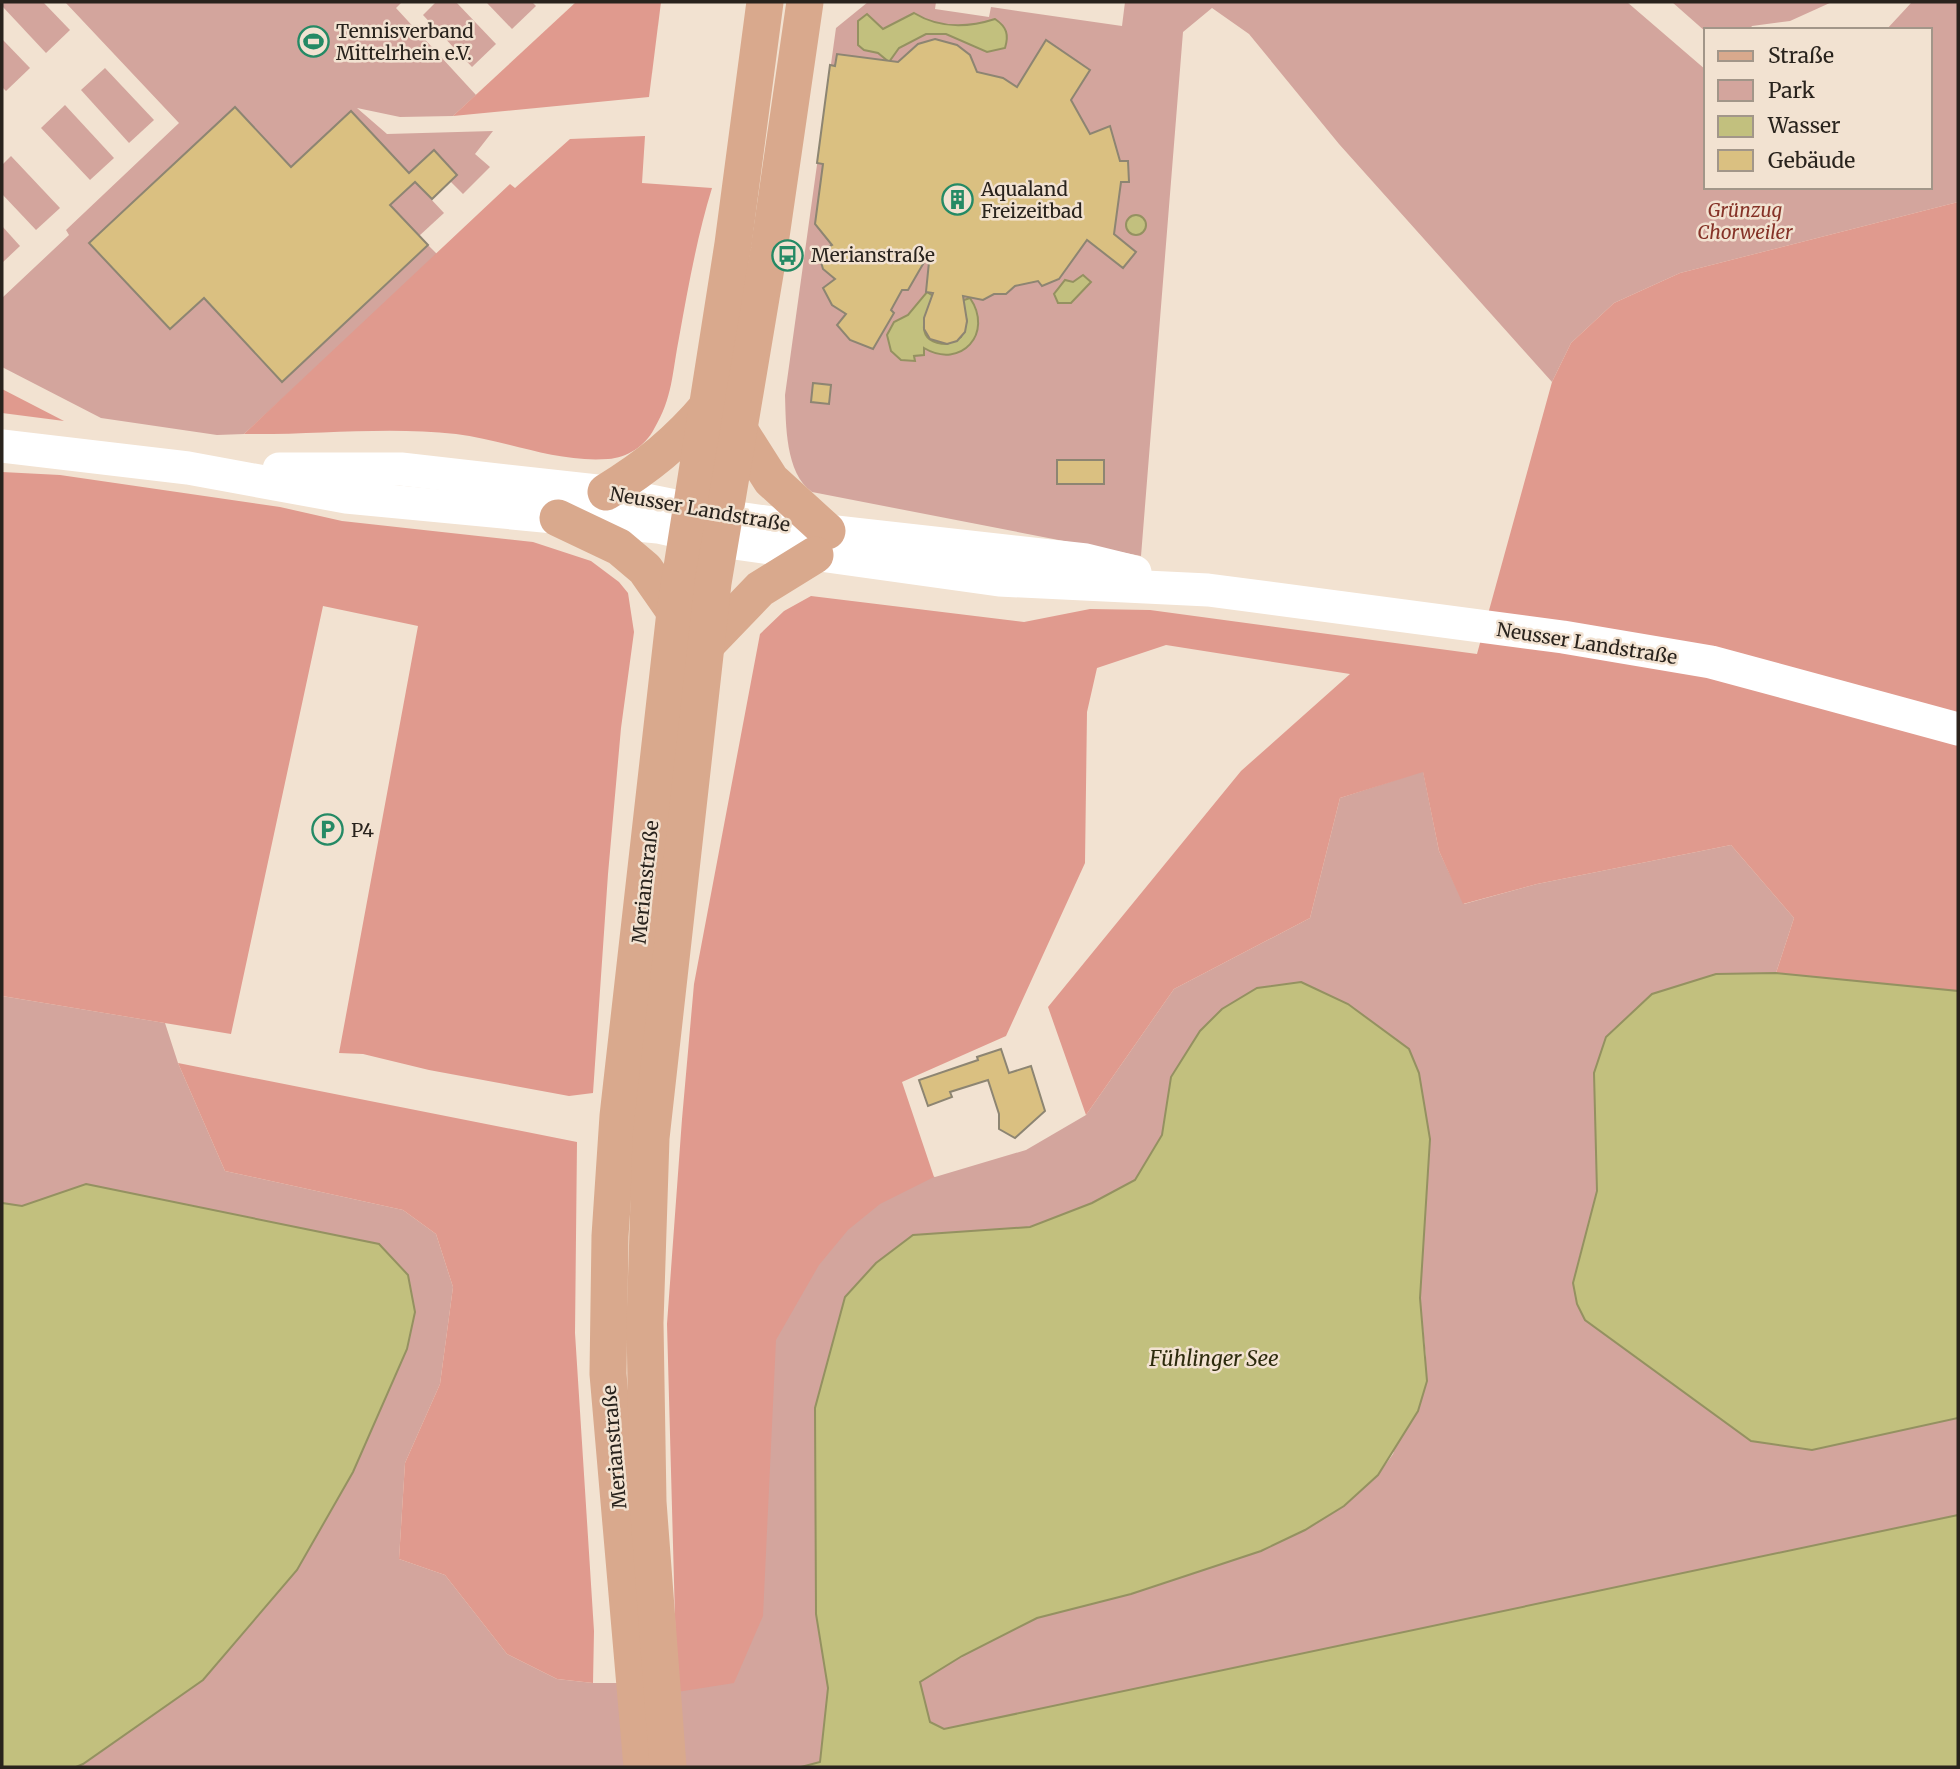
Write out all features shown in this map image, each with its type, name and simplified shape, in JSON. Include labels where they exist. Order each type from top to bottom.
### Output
[{"type":"main road","name":"Merianstraße","points":[[642,1767],[648,1502],[645,1323],[652,1138],[709,642],[709,405],[765,2]]},
{"type":"main road","name":"Merianstraße","points":[[668,1767],[644,1632],[608,1374],[610,1236],[618,1116],[676,612],[738,428],[769,250],[805,2]]},
{"type":"main road","points":[[606,492],[650,465],[684,435],[709,405]]},
{"type":"main road","points":[[709,642],[760,589],[821,543],[771,480],[738,428]]},
{"type":"main road","name":"Neusser Landstraße","points":[[2,446],[188,468],[346,497],[657,527],[707,525]]},
{"type":"main road","name":"Neusser Landstraße","points":[[188,468],[401,470],[606,492],[707,525],[821,543],[999,580],[1208,590],[1563,637],[1711,662],[1958,729]]},
{"type":"main road","points":[[558,518],[619,547],[645,569],[676,612]]},
{"type":"green space","points":[[2,2],[43,2],[70,30],[46,53],[2,6]]},
{"type":"green space","points":[[65,2],[402,2],[396,8],[476,95],[453,116],[400,117],[357,108],[387,134],[493,131],[475,154],[490,167],[463,194],[450,181],[409,173],[351,111],[291,167],[90,243],[169,329],[204,298],[282,382],[428,245],[438,255],[244,434],[217,435],[101,418],[2,367],[2,298],[69,235],[66,230],[179,123]]},
{"type":"green space","points":[[436,2],[456,2],[496,44],[472,67],[423,15]]},
{"type":"green space","points":[[486,2],[532,2],[536,6],[512,29]]},
{"type":"green space","name":"Grünzug Chorweiler","points":[[868,2],[936,2],[935,9],[989,17],[991,7],[1122,26],[1125,2],[1627,2],[1704,68],[1704,189],[1932,189],[1932,28],[1888,28],[1912,2],[1958,2],[1958,202],[1680,273],[1614,303],[1571,343],[1552,382],[1339,144],[1249,34],[1212,8],[1183,32],[1141,556],[812,492],[803,484],[792,461],[789,447],[785,395],[836,28]]},
{"type":"green space","points":[[1672,2],[1832,2],[1790,21],[1750,28],[1704,28],[1704,30]]},
{"type":"green space","points":[[2,39],[30,68],[6,91],[2,87]]},
{"type":"green space","points":[[105,68],[154,120],[129,143],[81,90]]},
{"type":"green space","points":[[65,105],[114,158],[90,180],[41,128]]},
{"type":"green space","points":[[11,156],[60,208],[36,230],[2,194],[2,165]]},
{"type":"green space","points":[[415,182],[444,213],[419,236],[390,205]]},
{"type":"green space","points":[[2,226],[20,246],[2,263]]},
{"type":"green space","points":[[1423,771],[1439,851],[1464,904],[1537,884],[1731,845],[1794,918],[1776,973],[1716,974],[1594,1073],[1599,1161],[1597,1191],[1577,1270],[1578,1302],[1585,1320],[1751,1441],[1812,1450],[1958,1418],[1958,1515],[944,1729],[930,1722],[920,1682],[962,1656],[1037,1618],[1131,1594],[1261,1551],[1305,1530],[1344,1506],[1378,1475],[1393,1454],[1426,1358],[1420,1299],[1430,1139],[1419,1073],[1409,1049],[1201,1031],[1171,1077],[1162,1135],[1135,1180],[1092,1203],[1030,1227],[977,1233],[815,1408],[816,1614],[828,1688],[820,1762],[801,1767],[76,1767],[203,1680],[353,1472],[407,1349],[86,1184],[22,1206],[2,1203],[2,996],[165,1023],[178,1063],[225,1171],[403,1210],[436,1234],[453,1287],[440,1384],[405,1463],[399,1559],[445,1575],[507,1654],[557,1679],[593,1683],[734,1683],[743,1350],[870,1156],[935,1177],[1026,1150],[1086,1115],[1174,989],[1310,918],[1340,798]]},
{"type":"shaded area","points":[[576,2],[661,2],[649,97],[453,116]]},
{"type":"shaded area","points":[[645,136],[642,183],[712,188],[693,263],[671,385],[654,429],[646,441],[635,450],[615,458],[589,459],[569,458],[475,437],[429,432],[244,434],[510,184],[515,188],[570,139]]},
{"type":"shaded area","points":[[1958,202],[1958,991],[1776,973],[1794,918],[1731,845],[1537,884],[1463,904],[1439,851],[1423,772],[1340,798],[1310,918],[1174,989],[1086,1115],[1048,1007],[1241,771],[1350,674],[1166,645],[1097,668],[1087,712],[1085,863],[1006,1036],[902,1082],[934,1177],[880,1204],[848,1230],[819,1265],[776,1340],[763,1616],[734,1683],[677,1692],[667,1324],[682,1119],[694,984],[760,634],[784,611],[811,596],[1024,622],[1090,609],[1150,610],[1477,654],[1552,382],[1571,343],[1614,303],[1680,273]]},
{"type":"shaded area","points":[[2,389],[64,421],[2,413]]},
{"type":"shaded area","points":[[2,472],[60,475],[280,507],[342,521],[533,542],[591,561],[619,582],[628,593],[634,632],[621,728],[608,874],[593,1093],[569,1096],[429,1070],[363,1054],[339,1053],[418,626],[323,606],[231,1034],[2,996]]},
{"type":"shaded area","points":[[178,1063],[577,1142],[575,1333],[594,1631],[593,1683],[557,1679],[507,1654],[445,1575],[399,1559],[405,1463],[440,1384],[453,1287],[436,1234],[403,1210],[225,1171]]},
{"type":"water","points":[[914,13],[934,22],[954,25],[995,19],[1006,32],[1005,48],[987,52],[946,34],[926,34],[899,48],[889,62],[878,53],[864,50],[858,45],[858,21],[867,14],[883,29]]},
{"type":"water","points":[[1132,215],[1140,215],[1146,225],[1140,235],[1132,235],[1126,229],[1126,221]]},
{"type":"water","points":[[1083,275],[1091,282],[1071,303],[1058,303],[1054,294],[1065,280],[1073,282]]},
{"type":"water","points":[[927,292],[936,298],[925,320],[925,334],[929,339],[947,344],[961,337],[967,321],[961,301],[970,298],[976,311],[976,335],[961,351],[938,354],[924,348],[924,355],[914,356],[915,361],[901,360],[891,351],[887,335],[894,322],[908,315]]},
{"type":"water","points":[[1776,973],[1958,991],[1958,1418],[1812,1450],[1751,1441],[1585,1320],[1577,1304],[1573,1283],[1597,1191],[1594,1073],[1606,1037],[1652,994],[1716,974]]},
{"type":"water","name":"Fühlinger See","points":[[1301,982],[1348,1004],[1409,1049],[1419,1073],[1430,1139],[1420,1298],[1427,1381],[1418,1411],[1378,1475],[1344,1506],[1305,1530],[1261,1551],[1131,1594],[1037,1618],[962,1656],[920,1682],[930,1722],[944,1729],[1958,1515],[1958,1767],[801,1767],[820,1762],[828,1688],[816,1614],[815,1408],[845,1297],[876,1263],[913,1235],[1030,1227],[1092,1203],[1135,1180],[1162,1135],[1171,1077],[1200,1031],[1222,1009],[1257,988]]},
{"type":"water","points":[[86,1184],[379,1244],[408,1275],[415,1312],[407,1349],[353,1472],[297,1570],[203,1680],[83,1764],[76,1767],[2,1767],[2,1203],[22,1206]]},
{"type":"building","name":"Aqualand Freizeitbad","points":[[935,39],[957,45],[970,55],[977,72],[1003,78],[1017,87],[1046,40],[1090,70],[1071,100],[1090,134],[1110,126],[1120,161],[1128,161],[1129,182],[1121,182],[1114,234],[1136,252],[1123,268],[1087,240],[1059,279],[1042,286],[1038,281],[1015,286],[1006,294],[994,294],[983,300],[963,296],[967,321],[965,332],[957,341],[947,344],[930,339],[924,329],[924,318],[933,293],[926,292],[930,252],[908,290],[902,290],[891,310],[894,313],[873,349],[850,340],[837,325],[846,314],[832,305],[823,288],[835,279],[823,269],[818,252],[832,245],[815,224],[823,164],[817,163],[830,65],[835,66],[837,54],[898,62],[918,44]]},
{"type":"building","points":[[235,107],[291,167],[351,111],[409,173],[434,150],[457,175],[432,199],[415,182],[390,205],[428,245],[282,382],[204,298],[170,329],[89,243]]},
{"type":"building","points":[[813,383],[831,385],[829,404],[811,402]]},
{"type":"building","points":[[1057,460],[1104,460],[1104,484],[1057,484]]},
{"type":"building","points":[[1001,1049],[1009,1073],[1031,1066],[1045,1111],[1015,1138],[999,1129],[999,1114],[988,1080],[950,1092],[952,1097],[928,1106],[919,1080],[978,1060],[977,1057]]},
{"type":"place","name":"Tennisverband Mittelrhein e.V.","points":[[313,42]]},
{"type":"place","name":"Aqualand Freizeitbad","points":[[958,200]]},
{"type":"place","name":"Merianstraße","points":[[788,255]]},
{"type":"place","name":"P4","points":[[328,830]]}]
